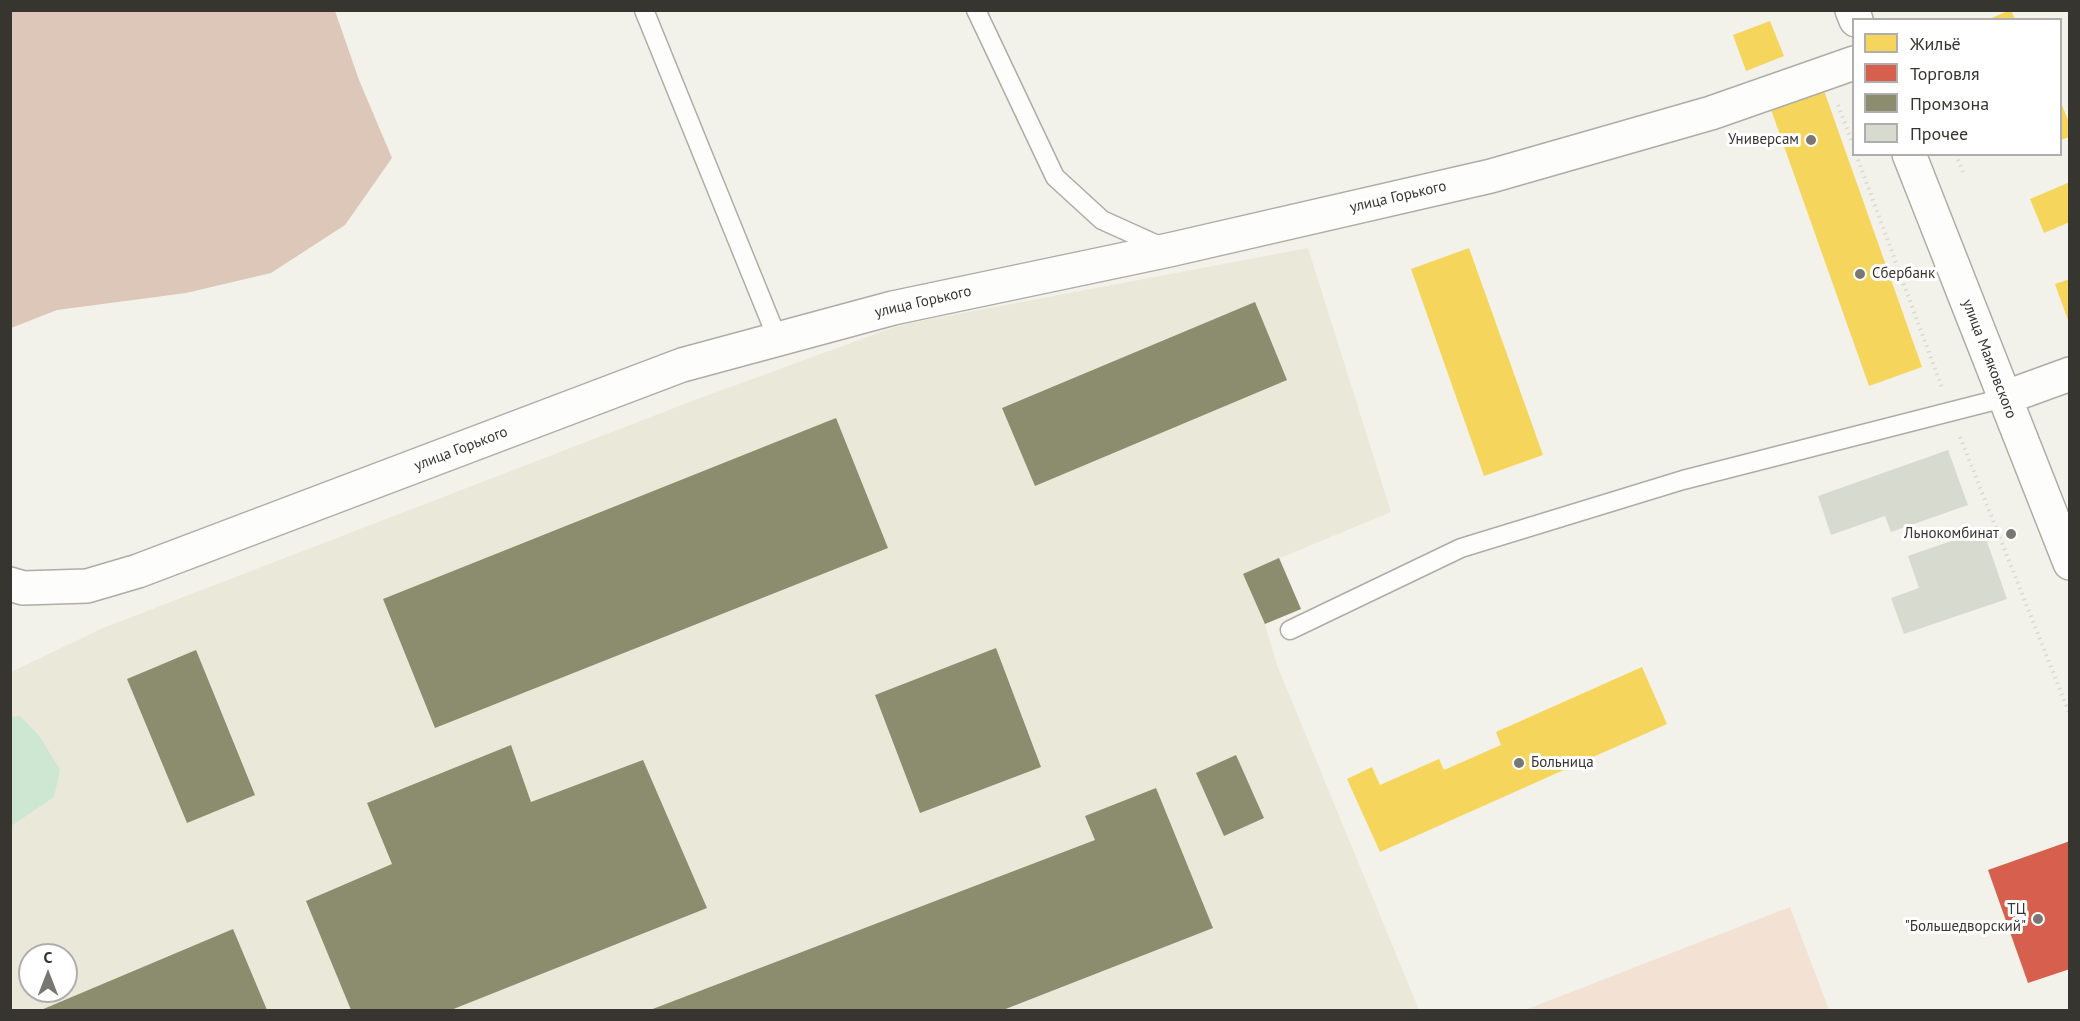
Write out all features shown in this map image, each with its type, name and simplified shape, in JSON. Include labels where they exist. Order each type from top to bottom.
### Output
[{"type":"street","name":"улица Горького","points":[[10,584],[23,588],[87,586],[138,571],[681,365],[893,308],[1169,250],[1491,176],[1711,113],[1840,68]]},
{"type":"street","name":"улица Маяковского","points":[[1910,156],[2070,563]]},
{"type":"street","points":[[2004,398],[2070,374]]},
{"type":"lane","points":[[644,10],[778,340]]},
{"type":"lane","points":[[976,10],[1055,177],[1102,220],[1169,250]]},
{"type":"lane","points":[[1290,630],[1461,548],[1683,480],[2004,398]]},
{"type":"path","points":[[1840,68],[1852,136]]},
{"type":"path","points":[[1857,156],[1950,412],[2070,715]]},
{"type":"path","points":[[1957,156],[1963,172]]},
{"type":"shaded area","points":[[11,10],[335,11],[359,80],[392,158],[345,225],[271,273],[186,293],[57,310],[11,328]]},
{"type":"shaded area","points":[[1308,248],[1391,512],[1280,558],[1301,609],[1265,624],[1277,665],[1419,1010],[11,1010],[11,672],[103,628],[695,400],[900,325]]},
{"type":"shaded area","points":[[20,716],[40,737],[60,770],[54,797],[11,826],[11,717]]},
{"type":"shaded area","points":[[1790,907],[1829,1010],[1525,1010]]},
{"type":"building: Жильё","points":[[2010,10],[2014,18],[1992,18]]},
{"type":"building: Жильё","points":[[1770,21],[1784,56],[1746,71],[1733,35]]},
{"type":"building: Жильё","points":[[1822,85],[1922,367],[1869,386],[1769,104]]},
{"type":"building: Жильё","points":[[2062,105],[2070,125],[2070,137],[2062,139]]},
{"type":"building: Жильё","points":[[2070,182],[2070,222],[2044,233],[2030,199]]},
{"type":"building: Жильё","points":[[1469,248],[1543,455],[1484,476],[1411,269]]},
{"type":"building: Жильё","points":[[2070,279],[2070,323],[2069,323],[2055,284]]},
{"type":"building: Жильё","name":"Больница","points":[[1642,667],[1667,724],[1380,852],[1347,779],[1372,767],[1380,785],[1439,759],[1444,770],[1501,745],[1496,732]]},
{"type":"building: Торговля","name":"ТЦ \"Большедворский\"","points":[[2070,841],[2070,969],[2028,983],[1988,870]]},
{"type":"building: Промзона","points":[[1255,302],[1287,380],[1035,486],[1002,408]]},
{"type":"building: Промзона","points":[[836,418],[888,548],[435,728],[383,599]]},
{"type":"building: Промзона","points":[[1279,558],[1301,609],[1265,624],[1243,574]]},
{"type":"building: Промзона","points":[[996,648],[1041,767],[920,813],[875,695]]},
{"type":"building: Промзона","points":[[196,650],[255,795],[187,823],[127,679]]},
{"type":"building: Промзона","points":[[511,745],[531,802],[643,760],[707,908],[451,1010],[351,1010],[306,901],[392,864],[367,803]]},
{"type":"building: Промзона","points":[[1236,755],[1264,818],[1224,836],[1196,773]]},
{"type":"building: Промзона","points":[[1156,788],[1213,928],[1003,1010],[650,1010],[1095,840],[1085,816]]},
{"type":"building: Промзона","points":[[233,929],[267,1010],[41,1010],[58,1003],[78,1003],[78,994]]},
{"type":"building: Прочее","points":[[1948,450],[1968,505],[1891,532],[1885,516],[1831,535],[1818,496]]},
{"type":"building: Прочее","points":[[1983,530],[2007,599],[1904,634],[1891,598],[1919,588],[1908,556]]},
{"type":"place","name":"Универсам","points":[[1811,140]]},
{"type":"place","name":"Сбербанк","points":[[1860,274]]},
{"type":"place","name":"Льнокомбинат","points":[[2011,534]]},
{"type":"place","name":"Больница","points":[[1519,763]]},
{"type":"place","name":"ТЦ \"Большедворский\"","points":[[2038,919]]}]
